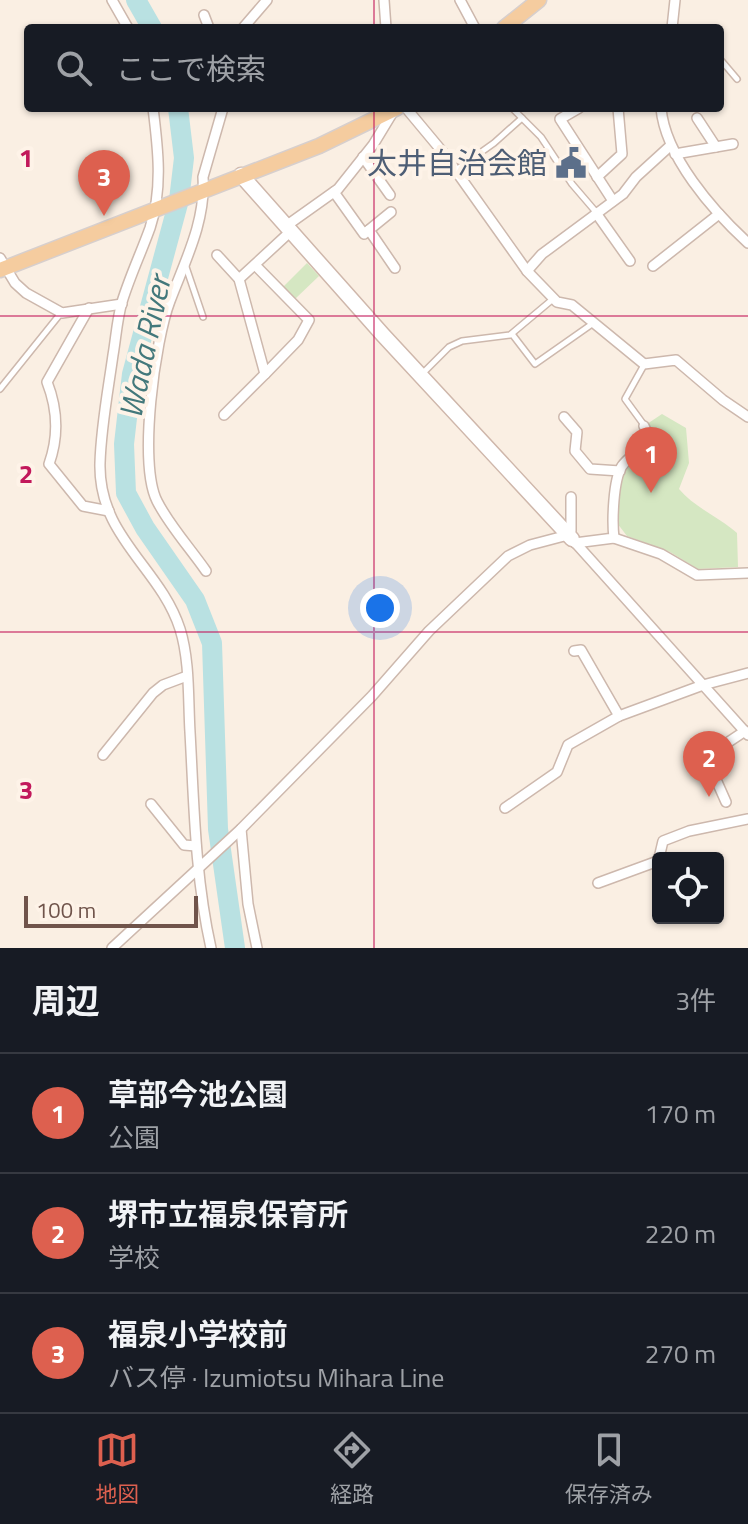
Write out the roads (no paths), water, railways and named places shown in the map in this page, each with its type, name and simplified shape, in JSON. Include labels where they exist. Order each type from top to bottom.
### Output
[{"type":"main road","points":[[509,24],[539,0]]},
{"type":"main road","points":[[2,265],[319,146],[388,112]]},
{"type":"street","points":[[112,0],[126,24]]},
{"type":"street","points":[[246,24],[267,0]]},
{"type":"street","points":[[384,0],[386,24]]},
{"type":"street","points":[[460,0],[473,24]]},
{"type":"street","points":[[672,24],[675,0]]},
{"type":"street","points":[[204,15],[207,24]]},
{"type":"street","points":[[153,112],[159,158],[158,208],[122,304],[103,419],[100,466],[103,497],[115,528],[173,612],[181,632],[187,676],[197,868],[211,948]]},
{"type":"street","points":[[206,571],[157,502],[150,483],[147,457],[158,355],[168,305],[196,234],[200,190],[222,112]]},
{"type":"street","points":[[239,279],[289,228],[334,192],[363,157],[393,112]]},
{"type":"street","points":[[409,112],[456,170],[527,271],[553,299],[572,305],[644,364],[676,360],[748,417]]},
{"type":"street","points":[[572,112],[560,119],[613,201]]},
{"type":"street","points":[[597,177],[622,154],[618,112]]},
{"type":"street","points":[[662,112],[673,150],[719,214],[748,243]]},
{"type":"street","points":[[697,118],[716,147]]},
{"type":"street","points":[[527,271],[542,254],[613,201],[673,150],[733,144]]},
{"type":"street","points":[[363,157],[390,195]]},
{"type":"street","points":[[241,175],[746,733],[706,757],[726,802]]},
{"type":"street","points":[[334,192],[364,234],[391,212]]},
{"type":"street","points":[[596,213],[630,261]]},
{"type":"street","points":[[653,266],[719,214]]},
{"type":"street","points":[[740,236],[748,227]]},
{"type":"street","points":[[369,230],[395,268]]},
{"type":"street","points":[[217,255],[239,279],[265,374]]},
{"type":"street","points":[[2,265],[26,293],[62,313],[122,304]]},
{"type":"street","points":[[224,415],[298,340],[309,320],[255,265]]},
{"type":"street","points":[[89,308],[47,382],[55,403],[56,418],[56,445],[49,464],[83,506],[109,511]]},
{"type":"street","points":[[564,417],[577,432],[575,451],[590,469],[620,471]]},
{"type":"street","points":[[614,538],[612,525],[620,471],[645,445],[649,437],[644,426]]},
{"type":"street","points":[[571,497],[571,539]]},
{"type":"street","points":[[112,948],[239,831],[372,696],[429,631],[508,556],[530,545],[571,539],[614,538],[661,554],[697,575],[748,573]]},
{"type":"street","points":[[574,651],[581,650],[619,716]]},
{"type":"street","points":[[505,808],[557,772],[568,745],[619,716],[703,685],[748,673]]},
{"type":"street","points":[[103,755],[153,693],[163,685],[187,676]]},
{"type":"street","points":[[151,804],[184,845],[196,846]]},
{"type":"street","points":[[661,852],[663,841],[689,831],[748,819]]},
{"type":"street","points":[[239,831],[257,948]]},
{"type":"street","points":[[598,883],[652,862]]},
{"type":"lane","points":[[724,64],[737,79]]},
{"type":"lane","points":[[516,112],[541,137],[572,184],[596,213]]},
{"type":"lane","points":[[456,170],[522,118]]},
{"type":"lane","points":[[185,263],[203,317]]},
{"type":"lane","points":[[420,376],[449,347],[462,341],[512,334],[553,299]]},
{"type":"lane","points":[[0,389],[62,313]]},
{"type":"lane","points":[[512,334],[535,364],[592,324]]},
{"type":"lane","points":[[644,364],[625,399],[644,426]]},
{"type":"waterway","name":"Wada River","points":[[136,0],[150,24]]},
{"type":"waterway","name":"Wada River","points":[[178,112],[184,158],[179,200],[132,374],[124,444],[126,493],[145,528],[195,600],[212,643],[218,829],[235,948]]},
{"type":"place","name":"太井自治会館","points":[[571,163]]},
{"type":"place","name":"福泉小学校前","points":[[104,216]]},
{"type":"place","name":"草部今池公園","points":[[651,493]]},
{"type":"place","name":"堺市立福泉保育所","points":[[709,797]]}]
